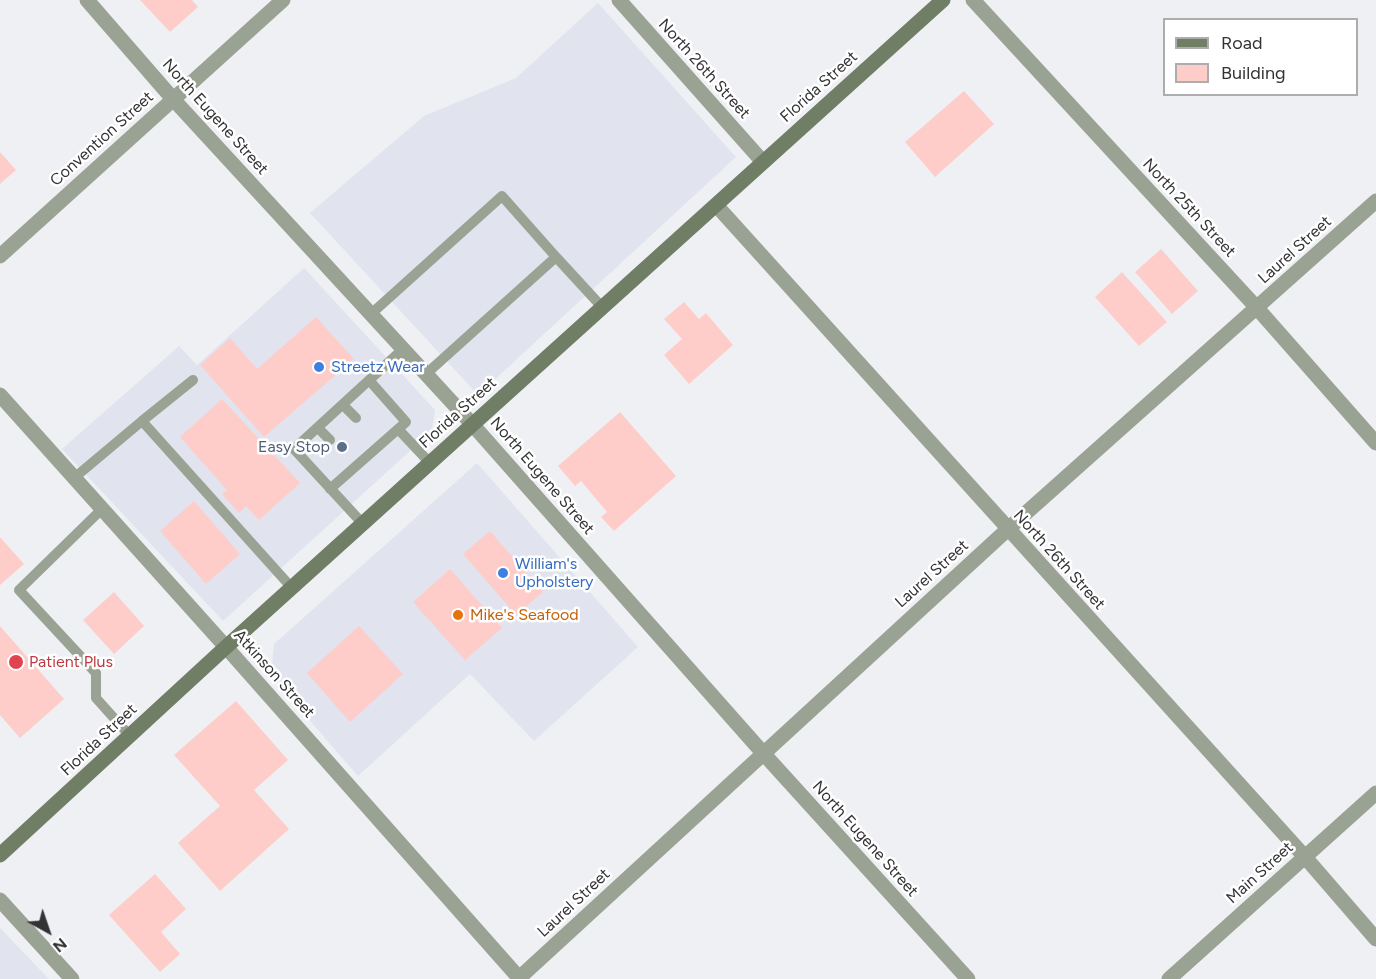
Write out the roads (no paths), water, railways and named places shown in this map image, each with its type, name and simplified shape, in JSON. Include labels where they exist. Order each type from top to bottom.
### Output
[{"type":"main road","name":"Florida Street","points":[[0,855],[226,647],[942,0]]},
{"type":"street","name":"North Eugene Street","points":[[87,0],[173,99],[472,424],[763,753],[968,979]]},
{"type":"street","name":"Convention Street","points":[[0,256],[282,0]]},
{"type":"street","name":"North 26th Street","points":[[619,0],[763,162]]},
{"type":"street","name":"North 25th Street","points":[[973,0],[1257,309],[1376,443]]},
{"type":"street","name":"Laurel Street","points":[[519,979],[1008,529],[1376,201]]},
{"type":"street","name":"North 26th Street","points":[[716,205],[1305,857],[1376,939]]},
{"type":"street","name":"Atkinson Street","points":[[0,395],[519,979]]},
{"type":"street","name":"Main Street","points":[[1169,979],[1376,793]]},
{"type":"street","points":[[0,900],[72,979]]},
{"type":"lane","points":[[371,314],[502,196],[602,307]]},
{"type":"lane","points":[[426,374],[556,257]]},
{"type":"lane","points":[[363,524],[294,449],[403,349]]},
{"type":"lane","points":[[74,478],[193,380]]},
{"type":"lane","points":[[330,489],[352,462],[377,440],[406,422],[369,380]]},
{"type":"lane","points":[[343,405],[356,418]]},
{"type":"lane","points":[[142,421],[292,588]]},
{"type":"lane","points":[[318,428],[330,440]]},
{"type":"lane","points":[[398,429],[430,463]]},
{"type":"lane","points":[[102,509],[19,590],[96,673],[96,698],[130,735]]},
{"type":"place","name":"Streetz Wear","points":[[319,367]]},
{"type":"place","name":"Easy Stop","points":[[342,447]]},
{"type":"place","name":"William's Upholstery","points":[[503,573]]},
{"type":"place","name":"Mike's Seafood","points":[[458,615]]},
{"type":"place","name":"Patient Plus","points":[[16,662]]}]
